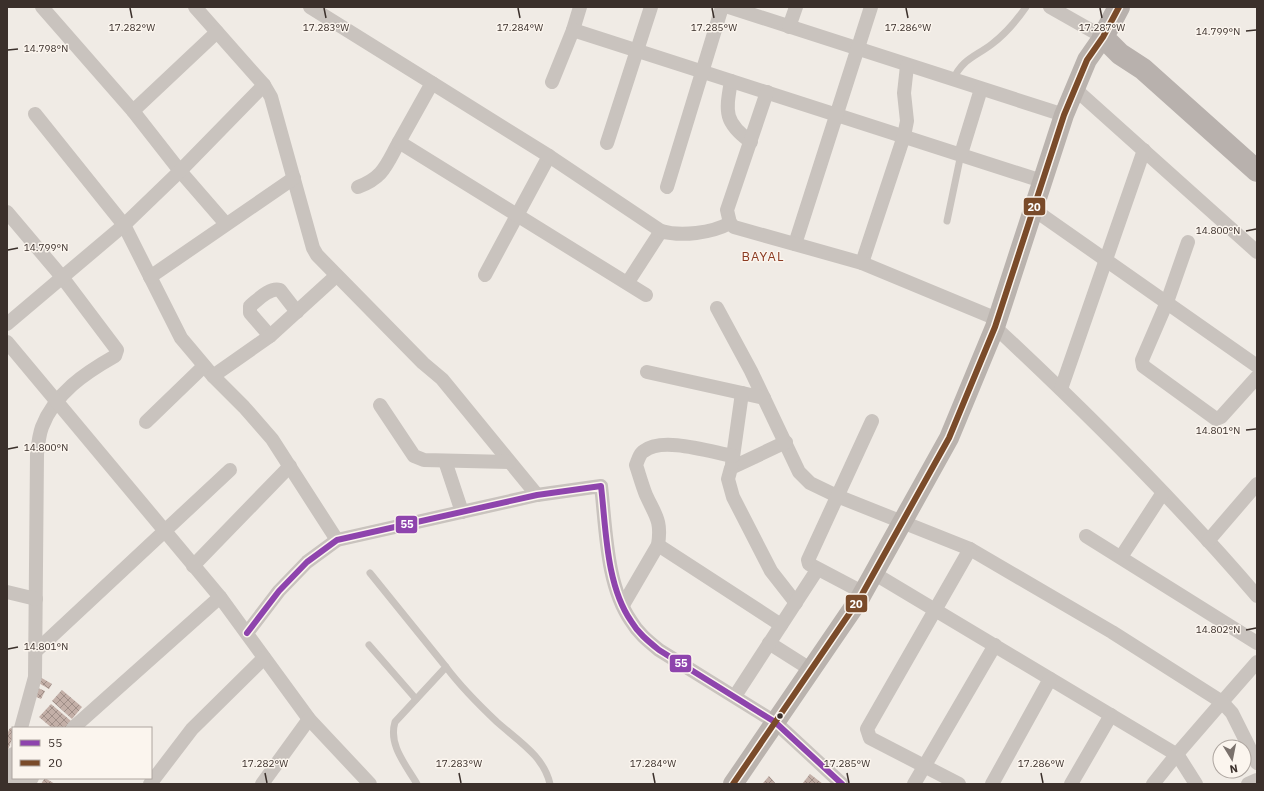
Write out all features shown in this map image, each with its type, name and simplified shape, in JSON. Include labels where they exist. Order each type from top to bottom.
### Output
[{"type":"main road","points":[[1118,8],[1103,38],[1120,54],[1143,69],[1257,171]]},
{"type":"main road","points":[[1118,8],[1124,38],[1143,69]]},
{"type":"street","points":[[42,7],[133,111],[180,171],[226,224]]},
{"type":"street","points":[[195,7],[264,85],[272,100],[313,248],[320,260],[423,363],[442,379],[537,495]]},
{"type":"street","points":[[310,7],[549,156],[661,231],[670,234],[684,235],[730,223]]},
{"type":"street","points":[[552,82],[573,30],[580,7]]},
{"type":"street","points":[[607,143],[651,7]]},
{"type":"street","points":[[667,187],[722,7]]},
{"type":"street","points":[[729,7],[908,66],[1064,115]]},
{"type":"street","points":[[790,27],[796,7]]},
{"type":"street","points":[[795,244],[871,7]]},
{"type":"street","points":[[732,784],[810,669],[864,593],[902,521],[949,438],[996,323],[1074,88],[1087,60],[1103,38],[1050,7]]},
{"type":"street","points":[[573,30],[1042,181]]},
{"type":"street","points":[[133,111],[217,32]]},
{"type":"street","points":[[862,263],[904,136],[907,121],[904,93],[908,66]]},
{"type":"street","points":[[731,80],[728,101],[729,120],[736,131],[750,142]]},
{"type":"street","points":[[358,187],[370,183],[381,174],[432,83]]},
{"type":"street","points":[[7,324],[124,225],[180,171],[264,85]]},
{"type":"street","points":[[1074,88],[1257,252]]},
{"type":"street","points":[[961,154],[981,89]]},
{"type":"street","points":[[767,92],[727,210],[730,223],[734,227],[862,263],[996,323],[1255,591]]},
{"type":"street","points":[[34,114],[124,225],[181,338],[208,371],[260,424],[290,466],[337,540]]},
{"type":"street","points":[[399,142],[646,294]]},
{"type":"street","points":[[1061,389],[1144,150]]},
{"type":"street","points":[[485,276],[549,156]]},
{"type":"street","points":[[150,277],[294,178]]},
{"type":"street","points":[[1034,209],[1257,366]]},
{"type":"street","points":[[7,212],[62,277],[117,350],[115,356],[90,370],[56,400],[41,427],[37,454],[35,677],[20,727]]},
{"type":"street","points":[[628,282],[661,231]]},
{"type":"street","points":[[1188,242],[1167,302],[1142,360],[1143,366],[1216,419],[1221,417],[1257,377]]},
{"type":"street","points":[[146,422],[208,371],[270,336],[336,276]]},
{"type":"street","points":[[270,336],[250,313],[250,306],[271,290],[276,289],[280,290],[297,312]]},
{"type":"street","points":[[717,308],[804,478],[837,496],[970,549],[1112,632],[1222,702],[1232,713],[1257,763]]},
{"type":"street","points":[[9,348],[56,400],[220,598],[309,719],[370,784]]},
{"type":"street","points":[[647,372],[764,398]]},
{"type":"street","points":[[742,393],[732,462],[728,479],[733,497],[771,571],[796,603]]},
{"type":"street","points":[[380,405],[414,456],[424,460],[509,462]]},
{"type":"street","points":[[864,593],[818,570],[809,564],[808,560],[872,421]]},
{"type":"street","points":[[623,605],[658,545],[659,523],[653,506],[646,495],[636,465],[642,451],[654,445],[672,445],[732,462],[786,442]]},
{"type":"street","points":[[445,461],[462,512]]},
{"type":"street","points":[[193,566],[290,466]]},
{"type":"street","points":[[36,651],[230,470]]},
{"type":"street","points":[[1208,541],[1257,484]]},
{"type":"street","points":[[247,633],[283,586],[307,562],[337,540],[537,495],[601,486],[610,567],[630,621],[642,636],[659,650],[775,722],[842,784]]},
{"type":"street","points":[[1121,557],[1162,494]]},
{"type":"street","points":[[1086,536],[1257,643]]},
{"type":"street","points":[[658,545],[780,626]]},
{"type":"street","points":[[959,784],[870,738],[867,729],[936,611],[970,549]]},
{"type":"street","points":[[734,696],[818,570]]},
{"type":"street","points":[[875,574],[1177,754],[1196,784]]},
{"type":"street","points":[[7,592],[36,599]]},
{"type":"street","points":[[80,726],[220,598]]},
{"type":"street","points":[[769,643],[810,669]]},
{"type":"street","points":[[914,784],[995,645]]},
{"type":"street","points":[[155,780],[192,729],[264,658]]},
{"type":"street","points":[[1153,784],[1257,662]]},
{"type":"street","points":[[992,784],[1050,679]]},
{"type":"street","points":[[1071,784],[1110,715]]},
{"type":"street","points":[[262,784],[309,719]]},
{"type":"street","points":[[7,775],[12,758]]},
{"type":"street","points":[[1248,784],[1257,780]]},
{"type":"lane","points":[[953,80],[958,68],[971,57],[992,44],[1026,7]]},
{"type":"lane","points":[[947,221],[961,154]]},
{"type":"lane","points":[[370,573],[456,680],[497,722],[521,741],[538,760],[550,784]]},
{"type":"lane","points":[[369,645],[416,699]]},
{"type":"lane","points":[[417,784],[395,746],[392,732],[395,722],[446,667]]},
{"type":"building","points":[[40,677],[52,684],[49,689],[37,682]]},
{"type":"building","points":[[38,688],[45,691],[41,699],[34,696]]},
{"type":"building","points":[[62,690],[82,707],[72,719],[52,701]]},
{"type":"building","points":[[51,704],[71,721],[66,727],[51,727],[39,717]]},
{"type":"building","points":[[10,728],[12,729],[12,739],[7,753],[7,734]]},
{"type":"building","points":[[810,774],[823,784],[802,784]]},
{"type":"building","points":[[769,776],[776,784],[763,783]]},
{"type":"building","points":[[44,779],[47,779],[55,784],[41,784]]},
{"type":"transit line","name":"20","points":[[733,784],[860,598],[949,438],[995,327],[1064,115],[1087,60],[1103,37],[1119,7]]},
{"type":"transit line","name":"55","points":[[247,633],[279,591],[307,562],[337,540],[537,495],[601,486],[608,556],[616,591],[623,607],[637,629],[659,650],[775,722],[842,784]]},
{"type":"district","name":"BAYAL","points":[[763,256]]}]
